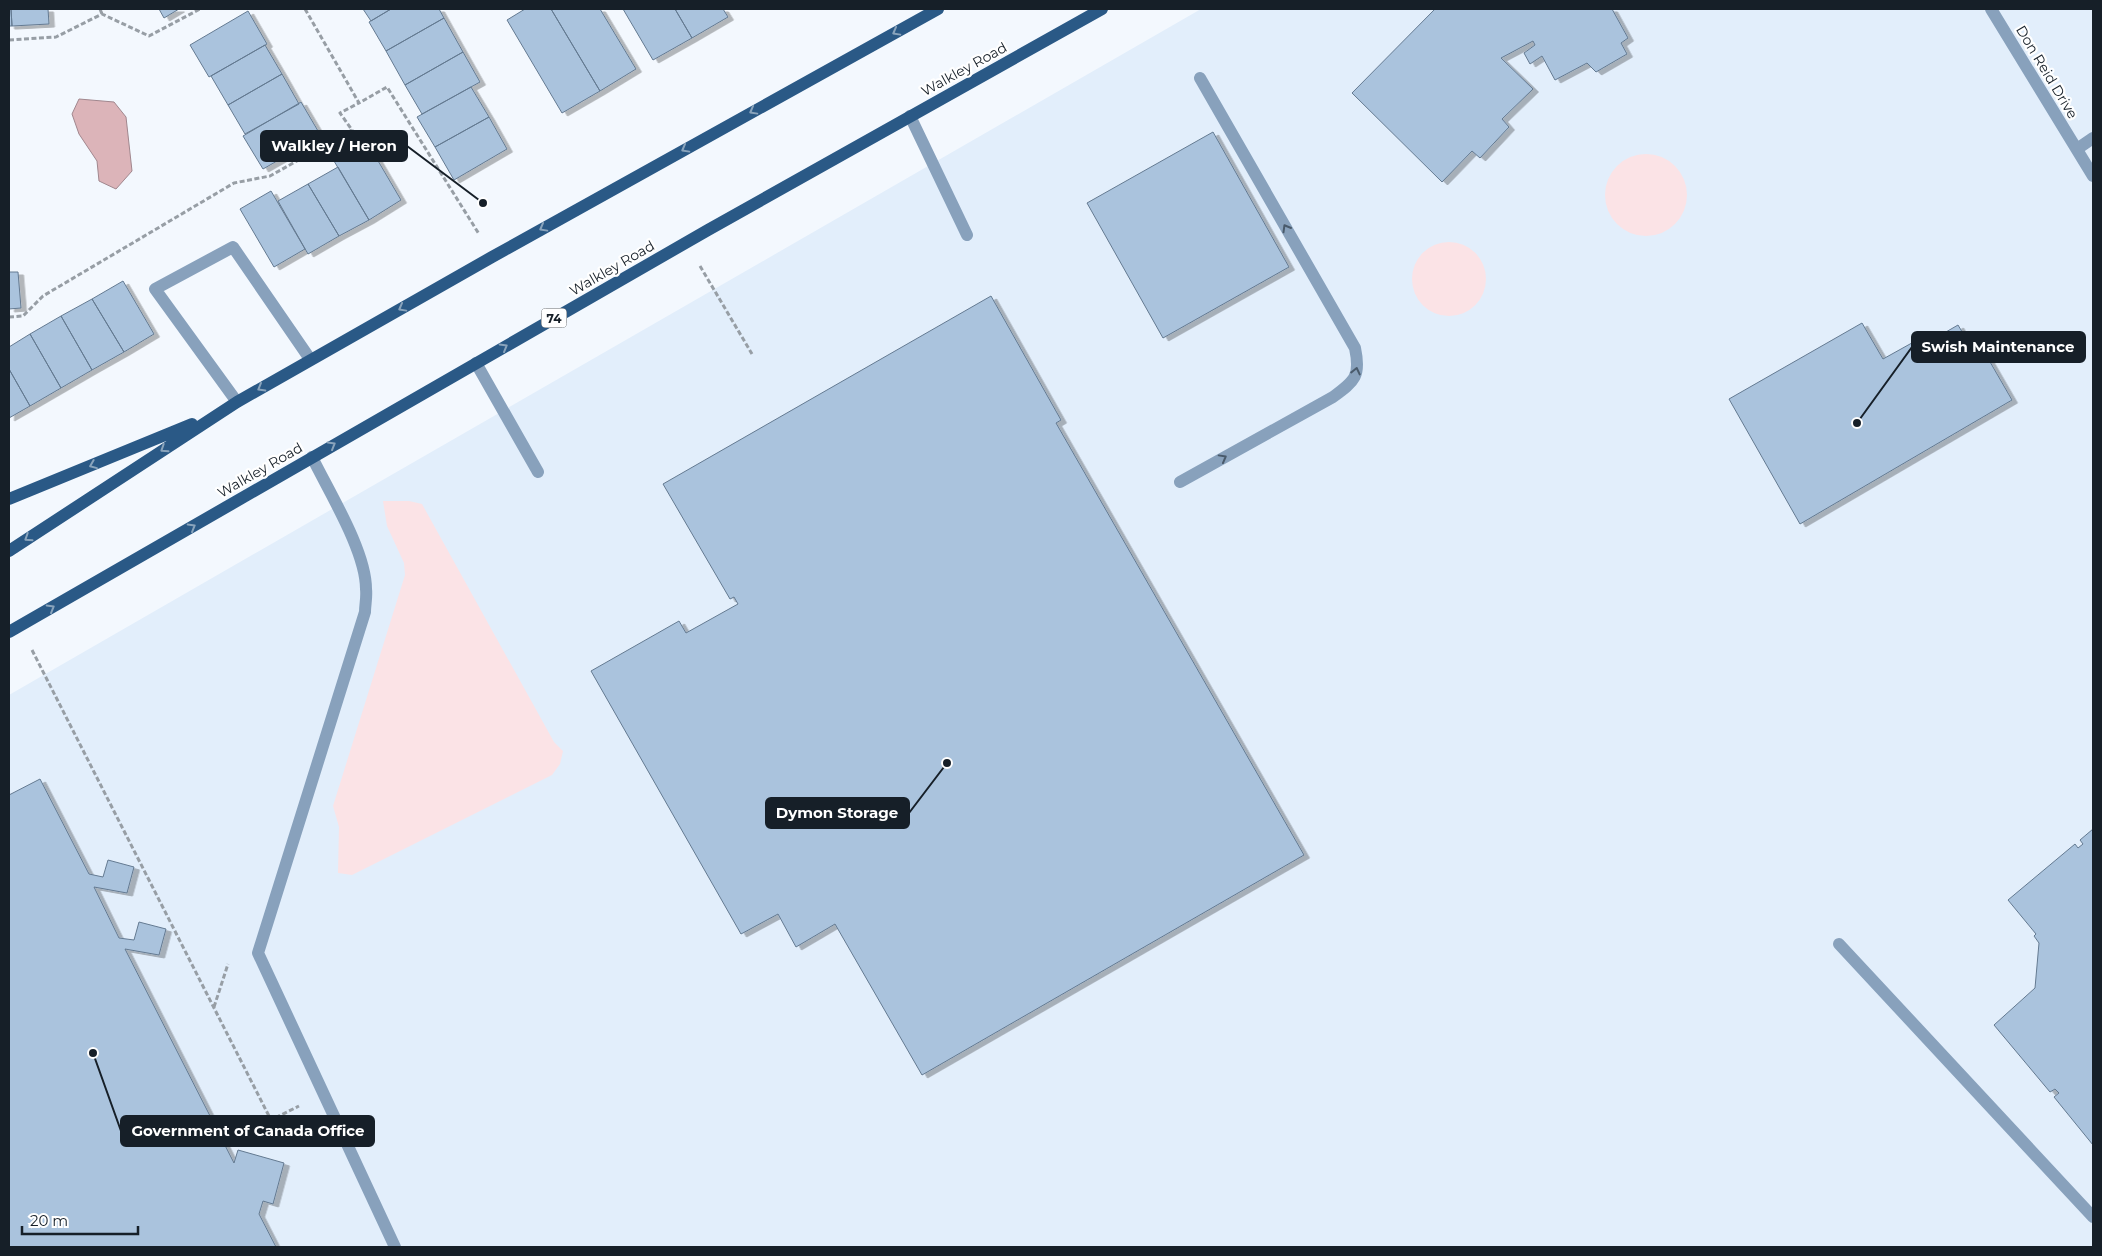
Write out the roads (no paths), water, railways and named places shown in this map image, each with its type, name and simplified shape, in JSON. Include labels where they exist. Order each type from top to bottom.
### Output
[{"type":"main road","points":[[9,551],[219,413],[310,359],[938,9]]},
{"type":"main road","name":"Walkley Road","points":[[9,632],[476,363],[1102,9]]},
{"type":"main road","points":[[9,499],[219,413]]},
{"type":"street","name":"Don Reid Drive","points":[[1992,9],[2093,176]]},
{"type":"street","points":[[1180,482],[1333,398],[1353,382],[1358,365],[1355,348],[1200,78]]},
{"type":"street","points":[[910,116],[967,235]]},
{"type":"street","points":[[2077,149],[2093,138]]},
{"type":"street","points":[[237,402],[155,288],[233,247],[310,359]]},
{"type":"street","points":[[476,363],[538,472]]},
{"type":"street","points":[[312,457],[361,561],[367,588],[365,612],[258,953],[395,1247]]},
{"type":"street","points":[[1839,944],[2093,1217]]},
{"type":"place","name":"Walkley / Heron","points":[[483,203]]},
{"type":"place","name":"Swish Maintenance","points":[[1857,423]]},
{"type":"place","name":"Dymon Storage","points":[[947,763]]},
{"type":"place","name":"Government of Canada Office","points":[[93,1053]]}]
